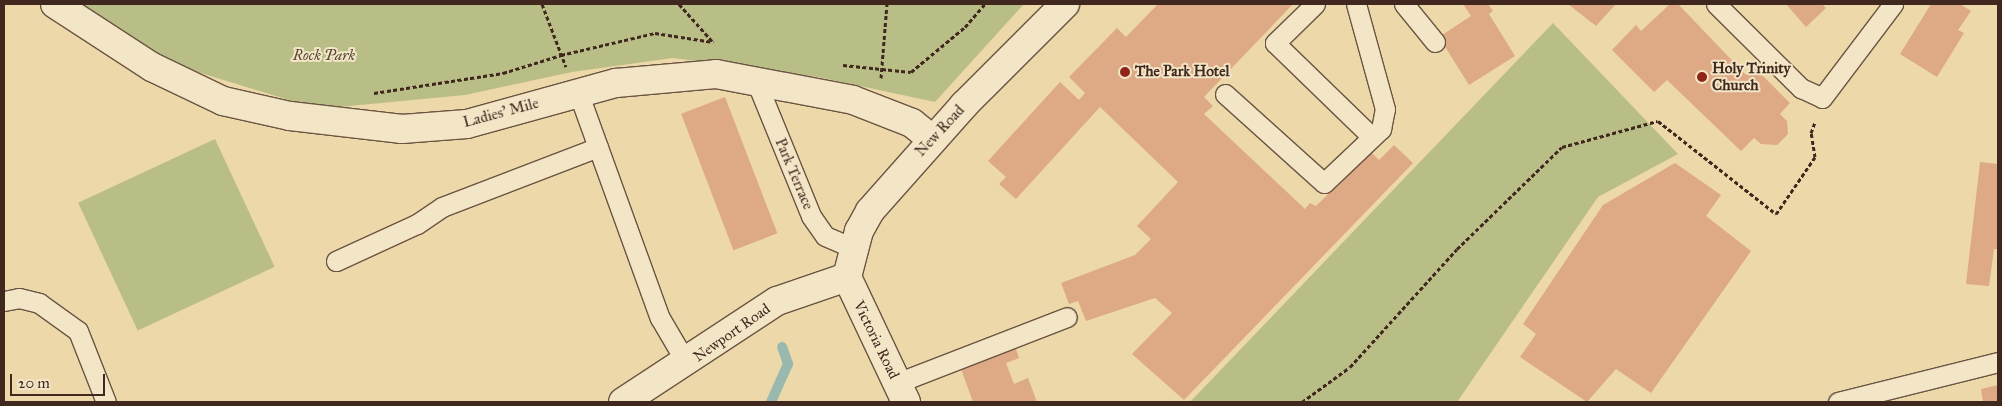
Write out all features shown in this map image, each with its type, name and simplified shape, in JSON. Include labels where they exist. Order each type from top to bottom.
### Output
[{"type":"street","name":"Ladies' Mile","points":[[55,4],[152,67],[223,101],[290,116],[411,128],[468,124],[578,92],[664,76],[716,74],[816,91],[879,109],[912,123],[932,139]]},
{"type":"street","name":"New Road","points":[[847,277],[853,248],[870,211],[932,139],[1065,4]]},
{"type":"street","name":"Newport Road","points":[[623,402],[686,364],[777,301],[847,277]]},
{"type":"street","name":"Victoria Road","points":[[847,277],[902,393]]},
{"type":"lane","points":[[1315,4],[1275,43],[1372,137]]},
{"type":"lane","points":[[1404,4],[1435,42]]},
{"type":"lane","points":[[1716,4],[1802,88],[1822,98],[1893,4]]},
{"type":"lane","points":[[1225,94],[1324,183],[1381,129],[1384,95],[1362,7]]},
{"type":"lane","name":"Park Terrace","points":[[756,81],[811,216],[825,236],[853,248]]},
{"type":"lane","points":[[578,92],[660,318],[686,364]]},
{"type":"lane","points":[[336,261],[418,224],[442,207],[598,147]]},
{"type":"lane","points":[[4,301],[19,298],[39,303],[78,332],[106,402]]},
{"type":"lane","points":[[902,393],[1067,317]]},
{"type":"lane","points":[[1838,402],[1998,362]]},
{"type":"path","points":[[542,4],[560,54],[578,92]]},
{"type":"path","points":[[679,4],[713,42]]},
{"type":"path","points":[[879,109],[887,4]]},
{"type":"path","points":[[835,63],[882,72],[911,72],[965,27],[985,4]]},
{"type":"path","points":[[368,94],[503,73],[560,54],[655,33],[722,44]]},
{"type":"path","points":[[1302,402],[1350,367],[1457,248],[1562,147],[1658,120],[1776,214],[1815,157],[1811,133],[1822,98]]},
{"type":"green space","name":"Rock Park","points":[[46,4],[1024,4],[935,102],[818,77],[673,58],[572,72],[465,95],[318,109],[178,66]]},
{"type":"green space","points":[[1553,23],[1678,154],[1598,197],[1457,402],[1190,402]]},
{"type":"green space","points":[[215,139],[275,267],[138,331],[78,203]]},
{"type":"building","points":[[1158,4],[1293,4],[1204,97],[1213,106],[1204,114],[1305,209],[1310,203],[1316,206],[1371,152],[1379,160],[1394,145],[1413,163],[1184,400],[1132,354],[1172,313],[1155,298],[1086,321],[1078,301],[1069,304],[1061,283],[1135,255],[1151,239],[1137,226],[1178,182],[1100,107],[1016,199],[999,184],[1006,177],[988,161],[1060,82],[1079,100],[1085,93],[1069,77],[1117,28],[1126,37]]},
{"type":"building","points":[[1463,4],[1488,4],[1493,11],[1489,14],[1515,56],[1469,85],[1439,37],[1471,16]]},
{"type":"building","points":[[1568,4],[1616,4],[1596,26]]},
{"type":"building","name":"Holy Trinity Church","points":[[1670,4],[1678,4],[1746,75],[1754,67],[1790,103],[1780,114],[1787,121],[1788,134],[1777,145],[1761,144],[1754,138],[1741,151],[1667,80],[1654,92],[1612,50],[1636,25],[1641,31]]},
{"type":"building","points":[[1786,4],[1822,4],[1826,8],[1806,27]]},
{"type":"building","points":[[1931,4],[1960,4],[1971,11],[1958,30],[1964,33],[1937,77],[1900,54]]},
{"type":"building","points":[[725,97],[777,233],[733,250],[681,114]]},
{"type":"building","points":[[1980,162],[1998,164],[1998,249],[1994,249],[1989,286],[1966,284]]},
{"type":"building","points":[[1675,163],[1721,195],[1706,216],[1751,251],[1651,393],[1616,369],[1587,402],[1520,357],[1536,334],[1523,324],[1603,205]]},
{"type":"building","points":[[1015,346],[1019,358],[1006,363],[1014,384],[1028,378],[1037,402],[973,402],[960,366]]},
{"type":"building","points":[[1998,385],[1998,402],[1983,402],[1981,389]]},
{"type":"waterway","points":[[771,402],[788,364],[782,347]]},
{"type":"place","name":"The Park Hotel","points":[[1125,72]]},
{"type":"place","name":"Holy Trinity Church","points":[[1702,77]]}]
